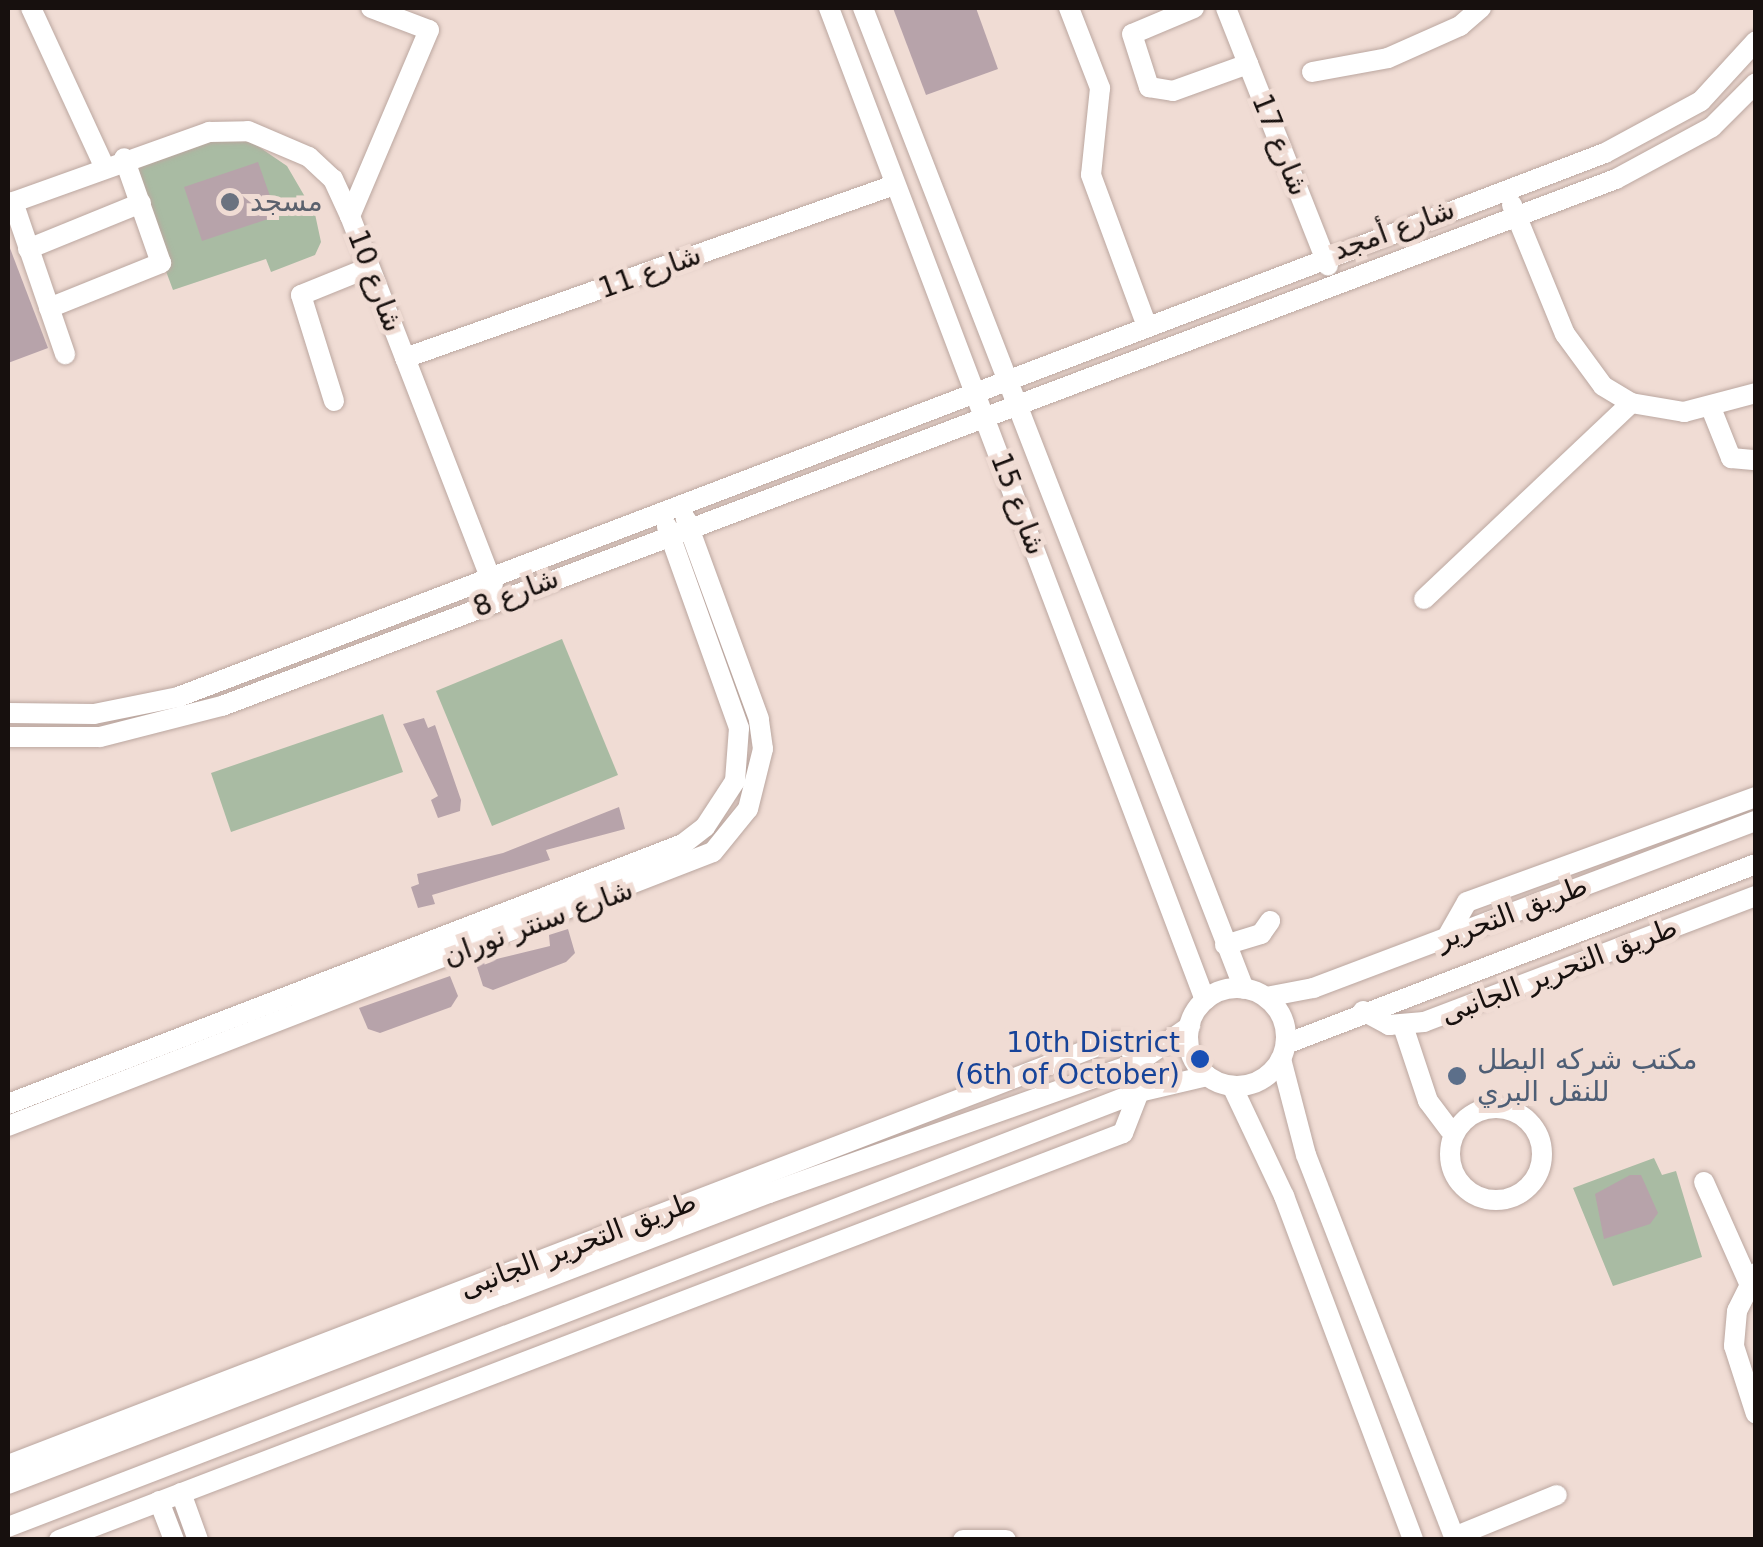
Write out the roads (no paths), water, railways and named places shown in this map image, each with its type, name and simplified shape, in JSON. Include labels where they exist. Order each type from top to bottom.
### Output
[{"type":"street","points":[[31,8],[104,166]]},
{"type":"street","points":[[350,216],[428,30],[371,8]]},
{"type":"street","name":"شارع 15","points":[[829,8],[1205,1000]]},
{"type":"street","name":"شارع 15","points":[[863,8],[1244,989]]},
{"type":"street","points":[[1069,8],[1100,88],[1090,175],[1147,326]]},
{"type":"street","points":[[1194,8],[1132,34],[1149,87],[1173,91],[1248,64]]},
{"type":"street","name":"شارع 17","points":[[1226,8],[1334,282]]},
{"type":"street","points":[[1312,72],[1388,58],[1460,26],[1481,8]]},
{"type":"street","name":"شارع أمجد","points":[[1006,379],[1655,132],[1701,102],[1756,41]]},
{"type":"street","name":"شارع أمجد","points":[[1016,405],[1667,158],[1756,83]]},
{"type":"street","name":"شارع 10","points":[[10,203],[177,138],[248,131],[309,157],[333,179],[350,216],[499,600]]},
{"type":"street","points":[[49,308],[158,269],[124,158]]},
{"type":"street","name":"شارع 11","points":[[405,358],[894,185]]},
{"type":"street","points":[[1505,189],[1580,363],[1631,403],[1684,412],[1711,408],[1756,392]]},
{"type":"street","points":[[10,203],[65,354]]},
{"type":"street","points":[[28,248],[140,203]]},
{"type":"street","points":[[334,401],[300,294],[370,268]]},
{"type":"street","name":"شارع 8","points":[[8,713],[94,714],[178,696],[1006,379]]},
{"type":"street","points":[[1424,599],[1631,403]]},
{"type":"street","name":"شارع 8","points":[[8,738],[100,737],[182,720],[1016,405]]},
{"type":"street","points":[[1711,408],[1730,458],[1756,460]]},
{"type":"street","name":"شارع سنتر نوران","points":[[8,1126],[713,852],[748,809],[762,749],[671,507]]},
{"type":"street","name":"شارع سنتر نوران","points":[[8,1104],[683,844],[705,827],[736,781],[738,728],[680,532]]},
{"type":"street","points":[[1447,937],[1466,902],[1756,796]]},
{"type":"street","name":"طريق التحرير","points":[[1266,998],[1313,988],[1756,820]]},
{"type":"street","name":"طريق التحرير","points":[[1283,1052],[1363,1011],[1756,864]]},
{"type":"street","name":"طريق التحرير الجانبى","points":[[1363,1011],[1404,1026],[1756,896]]},
{"type":"street","points":[[1638,908],[1650,936]]},
{"type":"street","points":[[1225,946],[1261,934],[1270,921]]},
{"type":"street","points":[[8,1484],[744,1192],[1137,1063],[1190,1026],[1205,1000],[1244,989],[1266,998],[1282,1018],[1283,1052],[1306,1155],[1454,1538],[1557,1495]]},
{"type":"street","points":[[1190,1026],[1194,1058],[1207,1076],[1232,1086],[1261,1080],[1283,1052]]},
{"type":"street","points":[[1404,1026],[1428,1100],[1450,1130],[1448,1146],[1479,1202],[1540,1180],[1542,1157],[1514,1106],[1450,1130]]},
{"type":"street","name":"طريق التحرير الجانبى","points":[[8,1465],[744,1192],[1108,1042],[1126,1042],[1137,1063]]},
{"type":"street","points":[[8,1527],[1138,1092],[1207,1076]]},
{"type":"street","points":[[1232,1086],[1284,1196],[1413,1540]]},
{"type":"street","points":[[59,1540],[1122,1133],[1138,1092]]},
{"type":"street","points":[[1704,1182],[1752,1278],[1734,1346],[1756,1414]]},
{"type":"street","points":[[637,1286],[648,1314]]},
{"type":"street","points":[[182,1493],[198,1540]]},
{"type":"street","points":[[159,1501],[174,1540]]},
{"type":"street","points":[[963,1540],[1006,1540]]},
{"type":"place","name":"مسجد","points":[[230,202]]},
{"type":"place","name":"10th District (6th of October)","points":[[1200,1059]]},
{"type":"place","name":"مكتب شركه البطل للنقل البري","points":[[1457,1076]]}]
